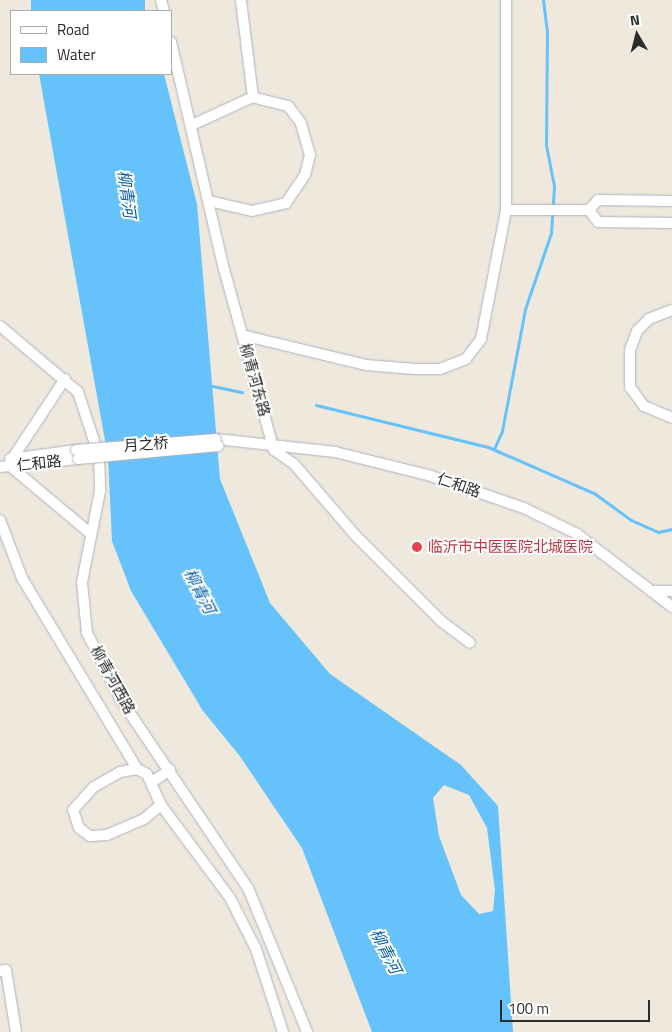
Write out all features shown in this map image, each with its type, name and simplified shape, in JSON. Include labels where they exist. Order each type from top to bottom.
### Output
[{"type":"street","points":[[241,0],[253,97]]},
{"type":"street","points":[[242,335],[366,365],[440,369],[466,359],[481,339],[506,210],[506,0]]},
{"type":"street","name":"柳青河东路","points":[[172,46],[242,335],[274,448]]},
{"type":"street","points":[[192,125],[253,97],[288,106],[301,123],[310,155],[305,175],[295,194],[277,205],[252,211],[209,201]]},
{"type":"street","points":[[506,210],[589,210],[598,200],[672,200]]},
{"type":"street","points":[[589,210],[598,222],[672,223]]},
{"type":"street","points":[[672,310],[649,319],[637,330],[630,350],[630,387],[644,406],[672,418]]},
{"type":"street","name":"柳青河西路","points":[[0,326],[65,378],[78,392],[99,456],[100,491],[82,582],[87,634],[121,700],[248,888],[306,1032]]},
{"type":"street","points":[[65,378],[7,464],[91,534]]},
{"type":"street","name":"仁和路","points":[[217,442],[390,464],[524,508],[577,534],[672,607]]},
{"type":"street","name":"月之桥","points":[[77,454],[217,442]]},
{"type":"street","points":[[274,448],[294,464],[355,535],[441,621],[470,643]]},
{"type":"street","name":"仁和路","points":[[274,448],[334,457],[388,470],[522,513],[574,539],[672,613]]},
{"type":"street","name":"仁和路","points":[[0,460],[7,464],[77,454]]},
{"type":"street","points":[[0,520],[22,578],[137,769],[152,782],[161,804],[230,898],[256,950],[284,1032]]},
{"type":"street","points":[[652,591],[672,591]]},
{"type":"street","points":[[137,769],[120,772],[94,787],[73,810],[79,828],[90,836],[107,835],[144,819],[161,804]]},
{"type":"street","points":[[152,782],[170,770]]},
{"type":"street","points":[[0,970],[6,970],[16,1032]]},
{"type":"water","points":[[31,0],[145,0],[145,10],[31,10]]},
{"type":"water","name":"柳青河","points":[[39,75],[164,75],[197,204],[220,479],[270,603],[330,674],[461,765],[498,806],[513,1032],[372,1032],[302,848],[239,755],[203,711],[131,591],[112,541],[108,457]],"holes":[[[444,785],[469,795],[487,828],[495,890],[493,911],[479,914],[461,895],[439,836],[433,798]]]},
{"type":"waterway","points":[[494,449],[502,431],[525,309],[551,233],[554,186],[546,145],[547,32],[543,0]]},
{"type":"waterway","points":[[208,385],[242,392]]},
{"type":"waterway","points":[[316,405],[488,447],[594,493],[631,520],[658,532],[672,529]]},
{"type":"place","name":"临沂市中医医院北城医院","points":[[417,547]]}]
